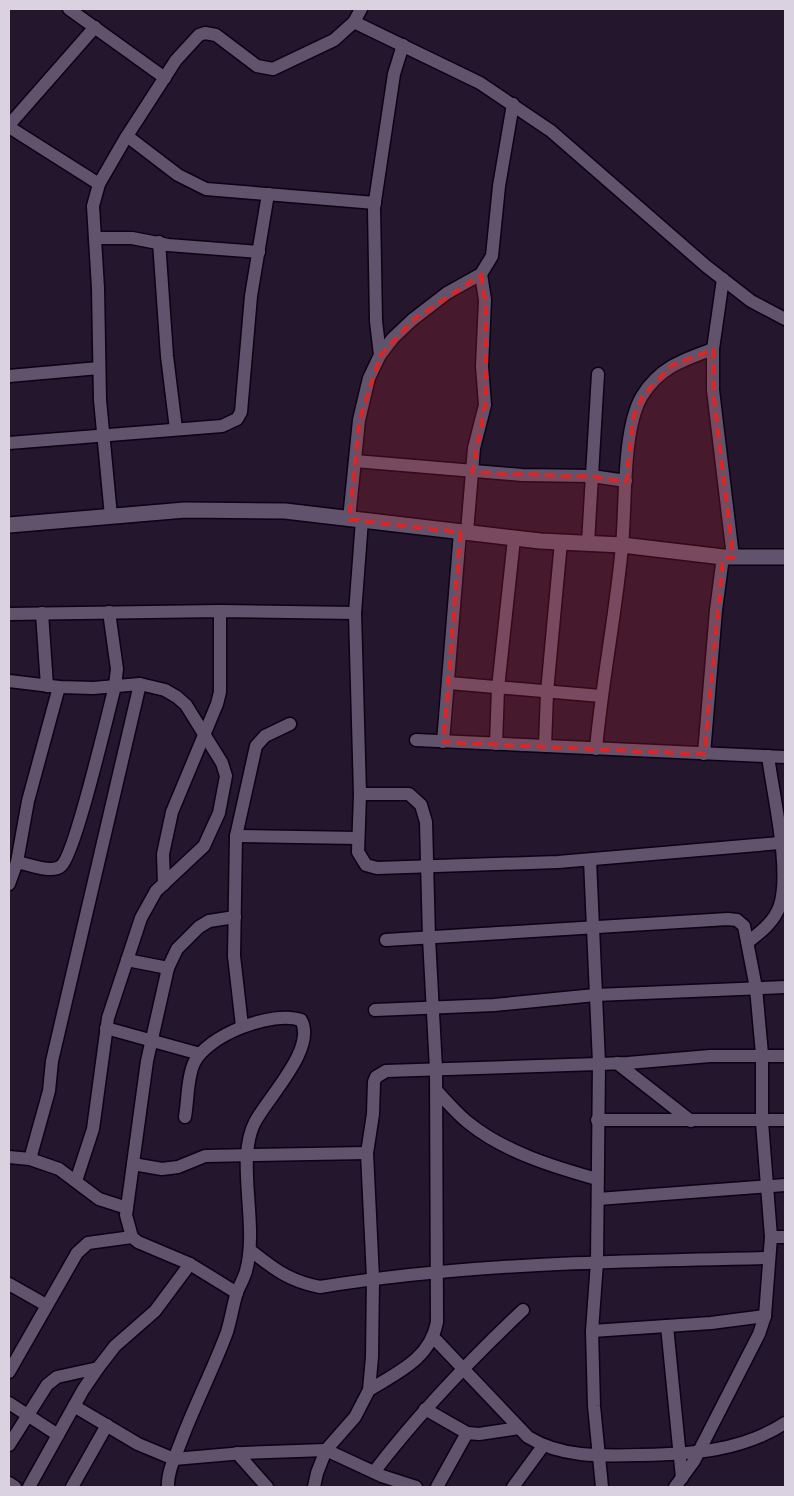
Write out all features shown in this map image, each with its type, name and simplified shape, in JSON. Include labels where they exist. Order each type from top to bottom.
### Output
[{"type":"street","points":[[69,9],[165,78]]},
{"type":"street","points":[[111,516],[102,436],[93,206],[99,184],[127,136],[165,78],[191,42],[199,35],[206,33],[216,35],[257,66],[273,69],[334,40],[354,22],[361,9]]},
{"type":"street","points":[[354,22],[480,83],[512,104],[551,131],[723,280],[751,301],[785,319]]},
{"type":"street","points":[[95,28],[9,126],[99,184]]},
{"type":"street","points":[[380,355],[376,321],[375,204],[394,74],[403,46]]},
{"type":"street","points":[[512,104],[492,256],[481,274],[447,293],[412,320],[393,338],[380,355],[369,378],[359,420],[355,461],[355,613],[360,794],[358,838],[360,857],[366,865],[376,868],[426,867],[590,860],[780,843]]},
{"type":"street","points":[[127,136],[178,175],[206,189],[375,204]]},
{"type":"street","points":[[9,443],[230,424],[237,419],[241,412],[252,296],[268,194]]},
{"type":"street","points":[[95,238],[132,238],[259,252]]},
{"type":"street","points":[[159,242],[167,356],[176,429]]},
{"type":"street","points":[[443,742],[474,448],[485,405],[482,366],[485,300],[481,274]]},
{"type":"street","points":[[704,754],[716,610],[728,557],[713,390],[712,349],[723,280]]},
{"type":"street","points":[[596,749],[601,696],[622,545],[633,416],[642,396],[671,364],[712,349]]},
{"type":"street","points":[[9,376],[99,368]]},
{"type":"street","points":[[588,543],[598,374]]},
{"type":"street","points":[[355,461],[472,472],[592,476],[626,481]]},
{"type":"street","points":[[9,525],[186,510],[285,511],[514,539],[622,545],[728,557],[785,557]]},
{"type":"street","points":[[496,744],[498,688],[514,539]]},
{"type":"street","points":[[545,746],[547,692],[561,542]]},
{"type":"street","points":[[9,614],[220,611],[355,613]]},
{"type":"street","points":[[164,884],[163,854],[172,812],[215,711],[220,692],[220,611]]},
{"type":"street","points":[[17,862],[54,869],[60,868],[66,861],[78,826],[115,686],[117,669],[108,612]]},
{"type":"street","points":[[9,884],[17,862],[15,844],[28,801],[53,686],[42,613]]},
{"type":"street","points":[[9,680],[53,686],[140,684],[165,690],[186,705],[222,764],[226,776],[219,813],[204,846],[149,900],[108,1018],[93,1129],[76,1181]]},
{"type":"street","points":[[449,683],[601,696]]},
{"type":"street","points":[[30,1159],[50,1092],[52,1061],[140,684]]},
{"type":"street","points":[[242,1026],[234,956],[236,836],[256,746],[265,736],[290,724]]},
{"type":"street","points":[[416,740],[785,757]]},
{"type":"street","points":[[748,942],[770,924],[780,905],[784,864],[768,756]]},
{"type":"street","points":[[360,794],[409,794],[417,799],[421,805],[426,822],[428,842],[426,867],[437,1091],[437,1322],[434,1338],[414,1362],[369,1390]]},
{"type":"street","points":[[236,836],[358,838]]},
{"type":"street","points":[[590,860],[598,1064],[597,1262],[592,1331],[594,1406],[602,1487]]},
{"type":"street","points":[[235,917],[209,921],[199,927],[177,949],[168,968],[147,1061],[127,1208],[127,1224],[132,1237],[143,1245],[190,1264],[237,1293]]},
{"type":"street","points":[[386,940],[728,919],[737,920],[744,926],[756,988],[762,1054],[762,1122],[771,1237],[765,1316],[759,1334],[697,1454],[679,1483]]},
{"type":"street","points":[[127,960],[168,968]]},
{"type":"street","points":[[375,1010],[494,1005],[595,995],[785,987]]},
{"type":"street","points":[[168,1487],[174,1459],[227,1331],[237,1293],[246,1272],[250,1250],[251,1225],[247,1154],[248,1137],[254,1122],[300,1053],[305,1034],[301,1020],[284,1017],[242,1026],[214,1042],[200,1054],[192,1071],[185,1117]]},
{"type":"street","points":[[106,1028],[200,1054]]},
{"type":"street","points":[[314,1487],[326,1450],[355,1417],[369,1390],[372,1357],[373,1278],[367,1153],[376,1077],[386,1071],[598,1064],[762,1054],[785,1056]]},
{"type":"street","points":[[617,1063],[691,1121]]},
{"type":"street","points":[[437,1091],[469,1124],[495,1141],[567,1170],[597,1179]]},
{"type":"street","points":[[597,1120],[762,1122],[785,1120]]},
{"type":"street","points":[[133,1164],[162,1169],[178,1167],[205,1156],[367,1153]]},
{"type":"street","points":[[9,1157],[30,1159],[59,1169],[99,1199],[127,1208]]},
{"type":"street","points":[[598,1199],[785,1185]]},
{"type":"street","points":[[9,1372],[77,1253],[88,1243],[132,1237]]},
{"type":"street","points":[[771,1237],[785,1237]]},
{"type":"street","points":[[250,1250],[282,1275],[301,1284],[320,1287],[373,1278],[436,1272],[597,1262],[769,1258]]},
{"type":"street","points":[[29,1487],[74,1406],[98,1368],[115,1346],[156,1311],[190,1264]]},
{"type":"street","points":[[9,1284],[46,1305]]},
{"type":"street","points":[[374,1472],[425,1409],[462,1368],[523,1310]]},
{"type":"street","points":[[592,1331],[765,1316]]},
{"type":"street","points":[[667,1326],[680,1454],[679,1483]]},
{"type":"street","points":[[434,1338],[520,1428],[543,1446],[599,1456],[697,1454],[735,1446],[760,1437],[785,1423]]},
{"type":"street","points":[[10,1442],[47,1385],[57,1378],[98,1368]]},
{"type":"street","points":[[9,1403],[58,1435]]},
{"type":"street","points":[[74,1406],[138,1444],[174,1459],[237,1453],[326,1450],[374,1472],[416,1487]]},
{"type":"street","points":[[425,1409],[467,1433],[479,1434],[520,1428]]},
{"type":"street","points":[[72,1487],[107,1425]]},
{"type":"street","points":[[438,1487],[467,1433]]},
{"type":"street","points":[[513,1487],[543,1446]]},
{"type":"street","points":[[237,1453],[267,1487]]},
{"type":"street","points":[[9,1483],[15,1487]]},
{"type":"highlighted area","points":[[481,274],[485,300],[485,405],[472,472],[592,476],[626,481],[633,416],[642,396],[671,365],[713,349],[713,390],[733,557],[723,557],[704,754],[443,742],[460,532],[349,519],[359,420],[380,355],[412,320]]}]
